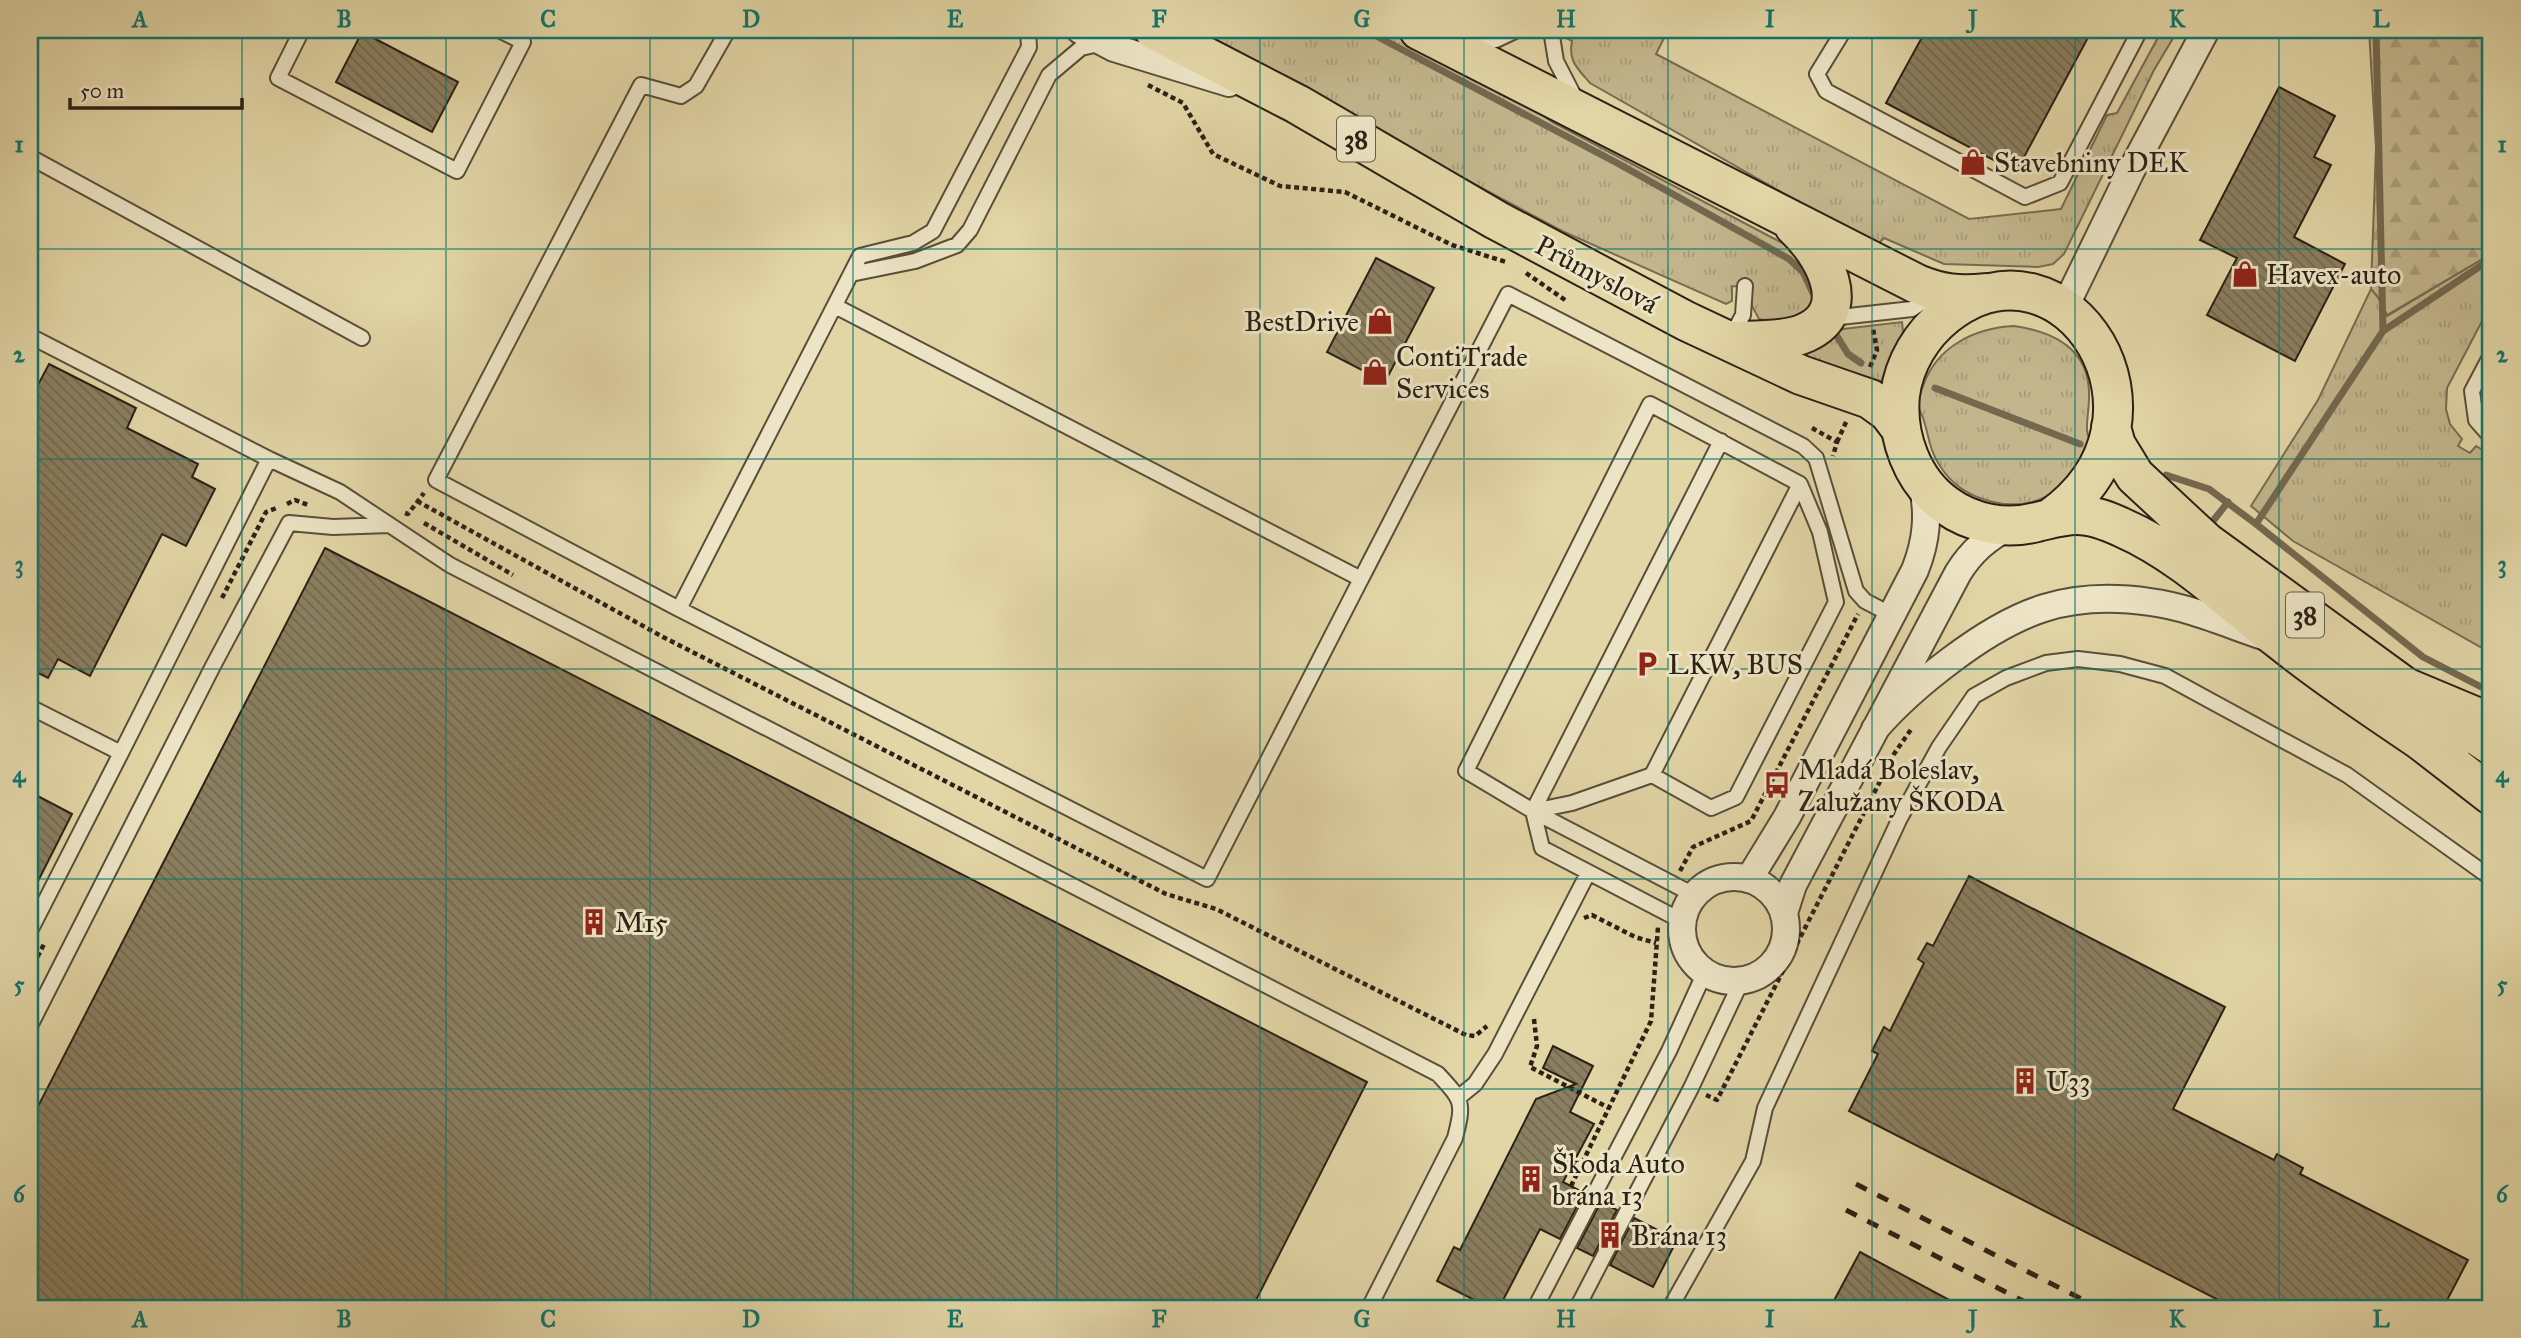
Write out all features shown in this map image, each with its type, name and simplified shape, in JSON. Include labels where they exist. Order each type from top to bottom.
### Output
[{"type":"main road","name":"Průmyslová","points":[[1154,30],[1297,104],[1496,220],[1728,341],[1801,375],[1870,399],[1888,412],[1901,429]]},
{"type":"main road","name":"38","points":[[1419,30],[1778,215],[1936,292],[1954,295],[2002,291],[2034,295],[2064,309],[2092,336],[2102,352],[2113,389],[2111,427],[2125,461],[2135,476],[2206,542],[2405,687],[2491,745]]},
{"type":"main road","points":[[1728,341],[1804,334],[1823,319],[1829,308],[1832,299],[1830,280],[1819,255],[1796,227],[1778,215]]},
{"type":"main road","points":[[1901,429],[1900,396],[1903,378],[1909,362],[1927,333],[1953,310],[1980,296],[2002,291]]},
{"type":"main road","points":[[2051,518],[2066,507],[2091,479],[2100,463],[2111,427]]},
{"type":"main road","name":"38","points":[[1901,429],[1909,457],[1922,482],[1934,495],[1961,514],[1977,521],[2011,525],[2081,515],[2105,520],[2133,532],[2177,558],[2282,642],[2424,743],[2491,786]]},
{"type":"main road","points":[[2405,687],[2491,723]]},
{"type":"main road","points":[[2424,743],[2491,795]]},
{"type":"street","name":"Průmyslová","points":[[1080,30],[1114,48],[1297,104]]},
{"type":"street","points":[[2064,309],[2206,30]]},
{"type":"street","points":[[1749,879],[1787,817],[1915,570],[1925,539],[1927,510],[1922,482]]},
{"type":"street","points":[[1784,913],[1793,885],[1969,555],[1993,535],[2011,525]]},
{"type":"street","points":[[1875,729],[1923,680],[1974,642],[2017,617],[2044,607],[2100,599],[2153,602],[2178,607],[2282,642]]},
{"type":"street","points":[[1719,879],[1749,879],[1764,886],[1776,898],[1784,913],[1784,943],[1769,967],[1742,980],[1729,981],[1705,972],[1694,962],[1686,950],[1682,921],[1686,907],[1705,885],[1719,879]]},
{"type":"lane","points":[[303,30],[278,78],[457,171],[523,42],[499,30]]},
{"type":"lane","points":[[728,30],[696,86],[681,96],[641,85],[436,480],[679,609],[1207,879],[1508,294],[1803,446],[1816,458],[1856,591],[1865,601],[1892,615]]},
{"type":"lane","points":[[679,609],[860,256],[913,243],[933,231],[1029,47],[1028,30]]},
{"type":"lane","points":[[1452,48],[1482,44],[1517,30]]},
{"type":"lane","points":[[1551,30],[1556,61],[1585,115]]},
{"type":"lane","points":[[1844,30],[1817,74],[1826,91],[2025,197],[2060,183],[2140,30]]},
{"type":"lane","points":[[851,274],[915,261],[957,245],[970,230],[1049,75],[1081,48],[1104,43]]},
{"type":"lane","points":[[30,157],[362,338]]},
{"type":"lane","points":[[1728,341],[1743,315],[1745,286]]},
{"type":"lane","points":[[1840,317],[1912,309],[1936,292]]},
{"type":"lane","points":[[835,306],[1361,579]]},
{"type":"lane","points":[[30,336],[340,492],[450,565],[1438,1074],[1459,1097],[1461,1117],[1455,1138],[1369,1308]]},
{"type":"lane","points":[[2491,355],[2472,391],[2476,420],[2491,437]]},
{"type":"lane","points":[[1652,775],[1711,808],[1736,797],[1836,601],[1820,531],[1800,484],[1650,404],[1466,771],[1533,811],[1694,895]]},
{"type":"lane","points":[[1682,921],[1542,848],[1533,811],[1721,442]]},
{"type":"lane","points":[[30,931],[270,459]]},
{"type":"lane","points":[[1533,811],[1572,803],[1652,775],[1800,484]]},
{"type":"lane","points":[[31,1022],[289,523],[333,527],[390,525]]},
{"type":"lane","points":[[1670,1308],[1753,1161],[1765,1108],[1899,820],[1939,747],[1974,696],[2006,678],[2046,663],[2078,659],[2120,664],[2165,676],[2347,775],[2491,878]]},
{"type":"lane","points":[[30,707],[121,753]]},
{"type":"lane","points":[[1459,1097],[1475,1084],[1495,1054],[1588,873]]},
{"type":"lane","points":[[1535,1308],[1670,1051],[1705,972]]},
{"type":"lane","points":[[1577,1308],[1691,1088],[1742,980]]},
{"type":"path","points":[[417,501],[663,637],[1166,894],[1229,915],[1466,1035],[1475,1036],[1485,1030],[1491,1018]]},
{"type":"path","points":[[408,514],[537,588],[527,605]]},
{"type":"path","points":[[1577,926],[1581,919],[1592,915],[1635,937],[1657,943]]},
{"type":"path","points":[[1522,1002],[1535,1010],[1537,1046],[1530,1066],[1609,1108]]},
{"type":"path","points":[[1571,1186],[1604,1120]]},
{"type":"green space","points":[[1186,30],[1388,30],[1524,101],[1552,122],[1790,247],[1809,263],[1815,309],[1780,324],[1759,319],[1752,306],[1750,288],[1732,286],[1732,301],[1726,304],[1562,231]]},
{"type":"green space","points":[[1552,30],[1668,30],[1656,54],[1969,219],[2061,209],[2107,115],[2117,113],[2162,30],[2178,30],[2154,70],[2064,254],[2053,264],[2038,267],[1944,264],[1884,238],[1876,246],[1590,83],[1573,59],[1572,41]]},
{"type":"green space","points":[[2369,30],[2491,30],[2491,254],[2387,315],[2371,289],[2376,147]]},
{"type":"green space","points":[[2491,254],[2491,304],[2447,388],[2446,409],[2450,424],[2462,439],[2458,446],[2470,453],[2476,446],[2491,455],[2491,653],[2293,541],[2251,506],[2318,400],[2371,289],[2387,316]]},
{"type":"green space","points":[[1902,322],[1904,341],[1885,371],[1884,382],[1804,358],[1793,347],[1843,329]]},
{"type":"green space","points":[[2014,326],[2043,333],[2067,346],[2077,355],[2088,380],[2087,431],[2096,454],[2054,493],[2034,501],[2004,504],[1974,496],[1949,478],[1934,455],[1918,401],[1929,372],[1948,350],[1972,335]]},
{"type":"building","points":[[1926,30],[2092,30],[2016,172],[1886,103]]},
{"type":"building","points":[[362,32],[458,82],[432,132],[336,82]]},
{"type":"building","points":[[2279,87],[2335,116],[2314,157],[2331,165],[2294,237],[2345,264],[2295,361],[2207,315],[2237,258],[2200,240]]},
{"type":"building","name":"BestDrive","points":[[1376,258],[1434,288],[1385,382],[1327,352]]},
{"type":"building","points":[[49,364],[136,408],[127,428],[198,464],[192,477],[215,489],[186,546],[162,534],[90,676],[58,659],[48,678],[30,669],[30,378],[39,383]]},
{"type":"building","name":"M15","points":[[325,548],[1367,1082],[1252,1308],[30,1308],[30,1122]]},
{"type":"building","points":[[30,792],[72,814],[30,897]]},
{"type":"building","name":"U33","points":[[1969,876],[2225,1007],[2173,1109],[2274,1160],[2277,1154],[2303,1168],[2300,1174],[2468,1260],[2443,1308],[2234,1308],[1849,1111],[1878,1054],[1872,1051],[1884,1027],[1890,1031],[1924,963],[1918,959],[1927,943],[1933,946]]},
{"type":"building","name":"Škoda Auto brána 13","points":[[1553,1046],[1593,1066],[1570,1112],[1594,1124],[1563,1182],[1584,1193],[1560,1239],[1540,1229],[1499,1308],[1490,1308],[1437,1281],[1454,1247],[1460,1250],[1536,1099],[1576,1084],[1543,1068]]},
{"type":"building","points":[[1601,1202],[1617,1210],[1593,1256],[1577,1248]]},
{"type":"building","points":[[1634,1218],[1677,1240],[1653,1287],[1610,1265]]},
{"type":"building","points":[[1860,1252],[1964,1308],[1830,1308]]},
{"type":"waterway","points":[[1365,30],[1619,164],[1789,259],[1803,272],[1813,293]]},
{"type":"waterway","points":[[2376,30],[2383,331],[2256,524],[2423,657],[2491,692]]},
{"type":"waterway","points":[[2383,331],[2491,259]]},
{"type":"waterway","points":[[1835,333],[1848,354],[1861,363]]},
{"type":"waterway","points":[[1935,388],[2080,444]]},
{"type":"waterway","points":[[2166,475],[2209,489],[2256,524]]},
{"type":"waterway","points":[[2213,521],[2228,502]]},
{"type":"railway","points":[[1856,1184],[2099,1308]]},
{"type":"railway","points":[[1846,1210],[2037,1308]]},
{"type":"place","name":"Stavebniny DEK","points":[[1973,162]]},
{"type":"place","name":"Havex-auto","points":[[2245,274]]},
{"type":"place","name":"BestDrive","points":[[1380,321]]},
{"type":"place","name":"ContiTrade Services","points":[[1375,372]]},
{"type":"place","name":"LKW, BUS","points":[[1647,664]]},
{"type":"place","name":"Mladá Boleslav, Zalužany ŠKODA","points":[[1777,785]]},
{"type":"place","name":"M15","points":[[594,922]]},
{"type":"place","name":"U33","points":[[2025,1081]]},
{"type":"place","name":"Škoda Auto brána 13","points":[[1531,1179]]},
{"type":"place","name":"Brána 13","points":[[1610,1235]]}]
